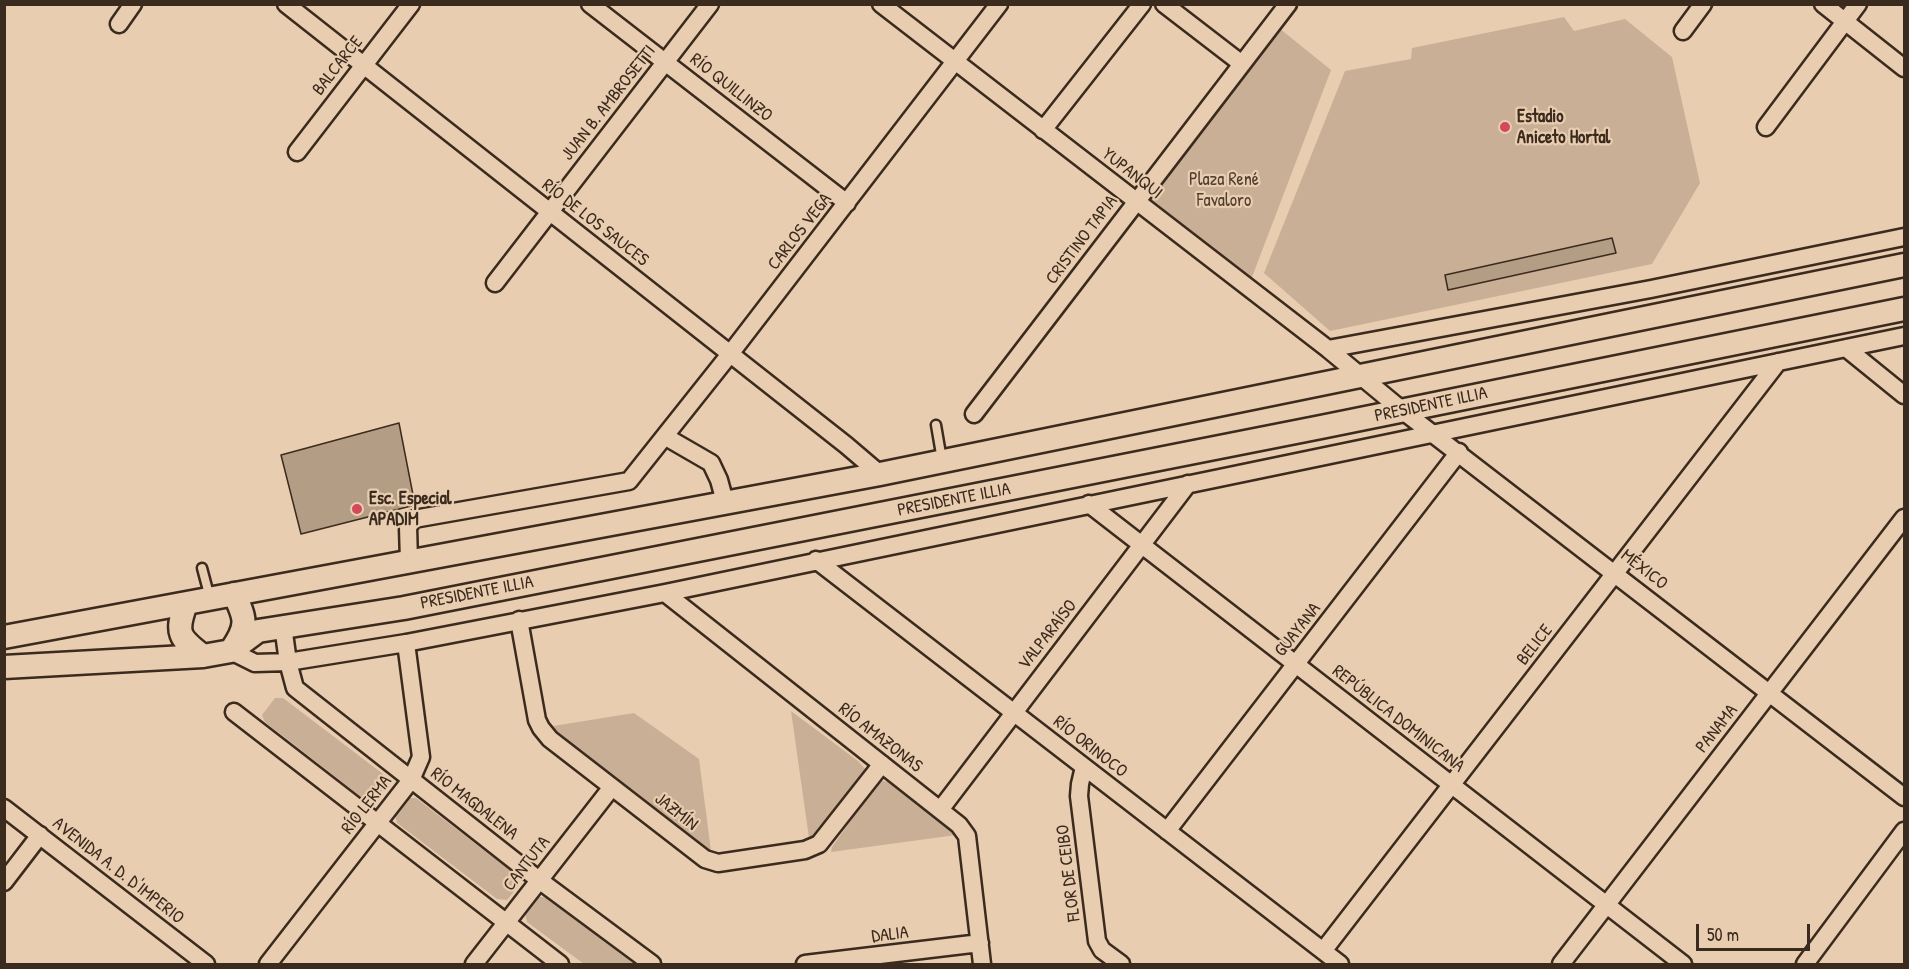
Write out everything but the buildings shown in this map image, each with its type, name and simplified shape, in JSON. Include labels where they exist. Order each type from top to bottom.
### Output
[{"type":"main road","points":[[4,637],[880,474],[1359,374],[1905,265]]},
{"type":"main road","name":"PRESIDENTE ILLIA","points":[[4,667],[203,656],[231,651],[258,631],[416,606],[1403,411],[1905,309]]},
{"type":"main road","points":[[231,651],[245,625],[243,612],[234,594]]},
{"type":"main road","points":[[186,604],[181,618],[184,642],[203,656]]},
{"type":"street","points":[[118,24],[133,4]]},
{"type":"street","name":"RÍO DE LOS SAUCES","points":[[286,4],[880,474]]},
{"type":"street","name":"BALCARCE","points":[[297,152],[411,4]]},
{"type":"street","name":"RÍO QUILLINZO","points":[[590,4],[847,203]]},
{"type":"street","name":"JUAN B. AMBROSETTI","points":[[495,283],[710,4]]},
{"type":"street","name":"YUPANQUI","points":[[881,4],[1359,374]]},
{"type":"street","name":"CARLOS VEGA","points":[[410,561],[408,527],[414,519],[629,482],[999,4]]},
{"type":"street","points":[[1043,130],[1142,4]]},
{"type":"street","points":[[1164,4],[1242,64]]},
{"type":"street","name":"CRISTINO TAPIA","points":[[974,414],[1288,4]]},
{"type":"street","points":[[1683,31],[1703,4]]},
{"type":"street","points":[[1823,4],[1905,68]]},
{"type":"street","points":[[1766,127],[1858,4]]},
{"type":"street","points":[[1328,349],[1651,289],[1905,237]]},
{"type":"street","points":[[1651,289],[1656,315]]},
{"type":"street","points":[[231,651],[255,663],[288,662],[406,643],[665,593],[1905,336]]},
{"type":"street","points":[[1846,348],[1905,394]]},
{"type":"street","name":"BELICE","points":[[1323,951],[1778,362]]},
{"type":"street","name":"MÉXICO","points":[[1359,374],[1403,411],[1905,796]]},
{"type":"street","points":[[666,437],[711,463],[725,502]]},
{"type":"street","name":"GUAYANA","points":[[1167,831],[1459,452]]},
{"type":"street","name":"VALPARAÍSO","points":[[940,810],[1012,712],[1188,484]]},
{"type":"street","name":"REPÚBLICA DOMINICANA","points":[[1089,504],[1683,964]]},
{"type":"street","name":"PANAMA","points":[[1561,964],[1905,518]]},
{"type":"street","name":"RÍO ORINOCO","points":[[816,561],[1340,964]]},
{"type":"street","name":"RÍO AMAZONAS","points":[[665,593],[959,825],[966,836],[982,964]]},
{"type":"street","name":"JAZMÍN","points":[[519,620],[537,720],[541,728],[550,739],[705,859],[718,863],[805,850],[819,844],[882,764]]},
{"type":"street","name":"RÍO MAGDALENA","points":[[283,626],[288,662],[296,688],[539,880],[652,964]]},
{"type":"street","name":"RÍO LERMA","points":[[268,964],[411,780],[420,757],[406,643]]},
{"type":"street","points":[[234,712],[560,964]]},
{"type":"street","name":"FLOR DE CEIBO","points":[[1084,767],[1079,796],[1097,940],[1102,950],[1121,964]]},
{"type":"street","name":"CANTUTA","points":[[474,964],[612,787]]},
{"type":"street","name":"AVENIDA A. D. D'IMPERIO","points":[[4,808],[206,964]]},
{"type":"street","points":[[1805,964],[1905,831]]},
{"type":"street","points":[[4,882],[40,835]]},
{"type":"street","name":"DALIA","points":[[806,964],[980,944]]},
{"type":"lane","points":[[936,425],[942,461]]},
{"type":"lane","points":[[202,568],[210,599]]},
{"type":"green space","name":"Estadio Aniceto Hortal","points":[[1564,17],[1574,31],[1625,19],[1672,57],[1700,183],[1652,264],[1330,331],[1264,273],[1345,71],[1411,59],[1412,48]]},
{"type":"green space","name":"Plaza René Favaloro","points":[[1279,28],[1331,70],[1252,277],[1247,284],[1143,201]]},
{"type":"green space","points":[[275,698],[283,698],[383,774],[387,785],[375,799],[364,799],[265,722],[262,715]]},
{"type":"green space","points":[[791,711],[858,761],[865,769],[864,776],[820,835],[809,838]]},
{"type":"green space","points":[[634,713],[699,759],[711,851],[696,843],[561,736],[553,726]]},
{"type":"green space","points":[[882,781],[889,782],[948,826],[956,835],[831,852],[832,847],[877,784]]},
{"type":"green space","points":[[408,798],[416,798],[515,874],[519,885],[507,900],[497,899],[397,823],[395,815]]},
{"type":"green space","points":[[538,897],[546,897],[634,964],[584,964],[527,922],[525,914]]},
{"type":"place","name":"Estadio Aniceto Hortal","points":[[1505,127]]},
{"type":"place","name":"Esc. Especial APADIM","points":[[357,509]]}]
